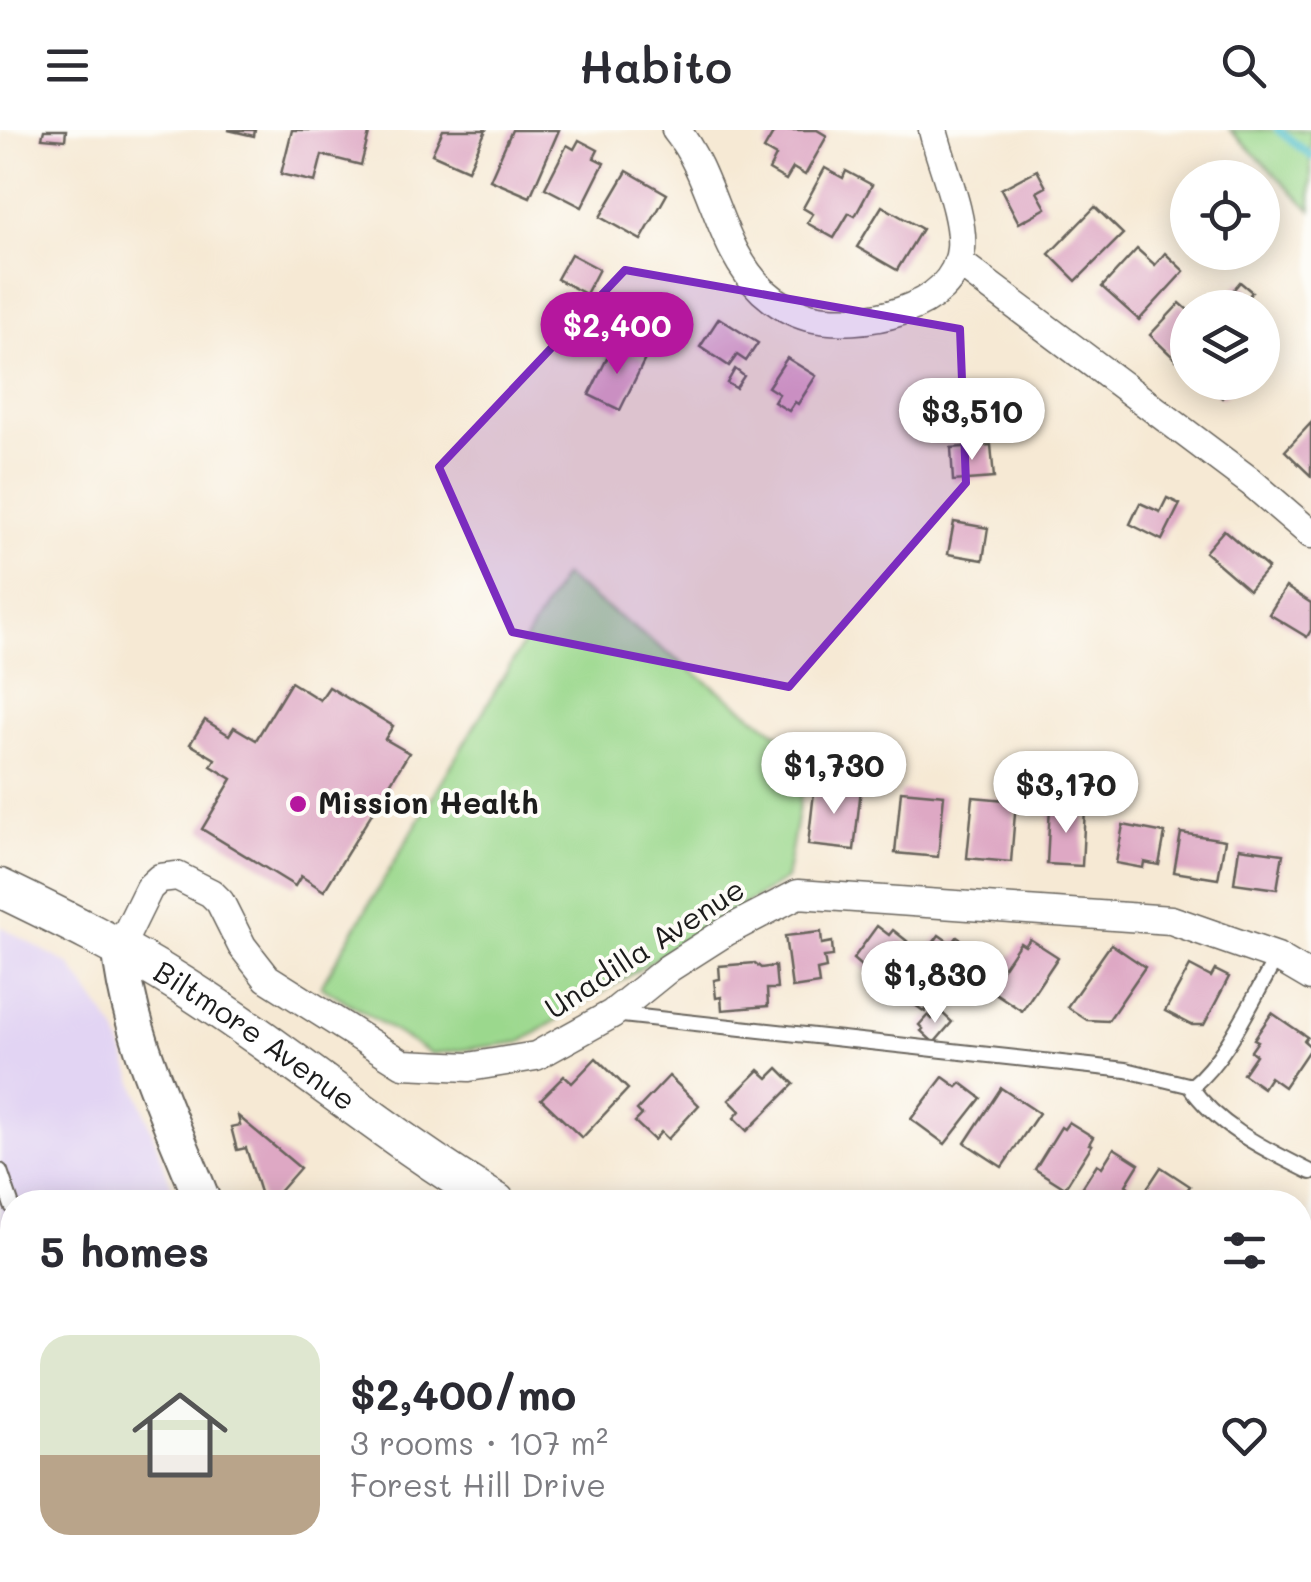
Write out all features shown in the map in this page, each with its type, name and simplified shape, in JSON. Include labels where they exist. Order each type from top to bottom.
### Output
[{"type":"main road","name":"Biltmore Avenue","points":[[0,888],[120,947],[186,987],[386,1130],[478,1190]]},
{"type":"street","points":[[676,130],[701,168],[748,274],[786,308],[833,320],[856,320],[925,301],[937,292],[958,262],[961,238],[933,130]]},
{"type":"street","points":[[958,262],[1252,482],[1311,534]]},
{"type":"street","name":"Unadilla Avenue","points":[[120,947],[149,888],[160,878],[178,876],[220,902],[242,946],[267,978],[403,1064],[469,1067],[536,1056],[612,1014],[669,968],[764,909],[798,894],[1171,920],[1277,957],[1311,977]]},
{"type":"street","points":[[120,947],[124,990],[135,1026],[198,1190]]},
{"type":"lane","points":[[612,1014],[1126,1070],[1192,1086],[1213,1063],[1277,957]]},
{"type":"lane","points":[[1189,1085],[1202,1103],[1242,1135],[1311,1172]]},
{"type":"highlighted area","points":[[625,270],[960,329],[966,483],[789,687],[512,632],[439,467]]},
{"type":"shaded area","points":[[0,926],[70,965],[116,1031],[173,1190],[0,1190]]},
{"type":"green space","points":[[1230,130],[1311,130],[1311,210],[1280,179],[1280,160],[1260,160]]},
{"type":"green space","points":[[563,576],[808,756],[786,879],[521,1042],[431,1054],[321,986]]},
{"type":"building","points":[[44,130],[66,130],[65,140],[42,138]]},
{"type":"building","points":[[228,130],[255,130],[254,136]]},
{"type":"building","points":[[292,130],[370,130],[361,165],[322,155],[315,182],[281,174]]},
{"type":"building","points":[[443,130],[486,130],[468,170],[432,154]]},
{"type":"building","points":[[512,130],[559,130],[530,197],[490,180]]},
{"type":"building","points":[[775,130],[817,130],[827,136],[805,175],[793,168],[786,180],[769,170],[776,156],[764,149]]},
{"type":"building","points":[[579,140],[598,150],[594,158],[604,163],[582,207],[545,188],[567,145],[574,149]]},
{"type":"building","points":[[825,168],[843,178],[846,171],[872,185],[855,216],[849,213],[834,238],[807,223],[813,214],[803,208]]},
{"type":"building","points":[[1037,170],[1046,187],[1037,192],[1046,208],[1019,223],[1001,189]]},
{"type":"building","points":[[627,171],[667,194],[641,240],[600,217]]},
{"type":"building","points":[[882,206],[922,229],[897,270],[857,247]]},
{"type":"building","points":[[1095,207],[1123,234],[1076,281],[1049,254]]},
{"type":"building","points":[[1137,249],[1155,265],[1165,253],[1170,258],[1170,270],[1184,271],[1139,320],[1102,287]]},
{"type":"building","points":[[571,254],[599,269],[586,294],[557,279]]},
{"type":"building","points":[[1240,282],[1250,290],[1233,290]]},
{"type":"building","points":[[1170,314],[1170,354],[1150,335]]},
{"type":"building","points":[[719,318],[758,343],[746,361],[737,355],[729,366],[700,347]]},
{"type":"building","points":[[614,344],[645,359],[620,410],[589,395]]},
{"type":"building","points":[[787,358],[816,376],[789,411],[774,402],[779,394],[768,387]]},
{"type":"building","points":[[735,369],[744,376],[736,388],[727,383]]},
{"type":"building","points":[[1311,423],[1311,476],[1285,451]]},
{"type":"building","points":[[991,445],[994,478],[953,481],[951,448]]},
{"type":"building","points":[[1167,498],[1180,504],[1162,540],[1130,524],[1140,503],[1160,512]]},
{"type":"building","points":[[954,522],[988,528],[983,560],[948,554]]},
{"type":"building","points":[[1224,530],[1268,568],[1249,590],[1205,552]]},
{"type":"building","points":[[1286,587],[1311,603],[1311,630],[1307,637],[1269,614]]},
{"type":"building","name":"Mission Health","points":[[291,682],[320,700],[329,687],[393,726],[385,739],[409,753],[324,891],[301,876],[295,886],[202,829],[232,779],[211,766],[215,759],[190,744],[205,720],[229,735],[234,727],[256,740]]},
{"type":"building","points":[[815,783],[861,789],[854,850],[808,845]]},
{"type":"building","points":[[901,791],[944,795],[938,857],[895,853]]},
{"type":"building","points":[[973,797],[1016,801],[1011,862],[967,858]]},
{"type":"building","points":[[1050,806],[1085,808],[1082,866],[1047,864]]},
{"type":"building","points":[[1123,825],[1165,833],[1159,865],[1144,862],[1143,868],[1116,863]]},
{"type":"building","points":[[1181,833],[1225,840],[1218,879],[1174,872]]},
{"type":"building","points":[[1239,848],[1283,854],[1277,889],[1234,883]]},
{"type":"building","points":[[877,926],[889,935],[893,930],[914,952],[888,989],[853,959]]},
{"type":"building","points":[[821,932],[822,944],[832,942],[833,956],[824,957],[826,968],[817,970],[819,984],[792,988],[785,936]]},
{"type":"building","points":[[939,935],[952,944],[957,937],[980,953],[972,964],[969,962],[934,1011],[928,1007],[925,1012],[900,989]]},
{"type":"building","points":[[1030,939],[1058,957],[1022,1011],[989,989],[1020,943],[1025,946]]},
{"type":"building","points":[[1111,944],[1145,967],[1108,1021],[1087,1020],[1067,1007]]},
{"type":"building","points":[[755,963],[761,968],[775,966],[777,989],[767,989],[768,1006],[722,1010],[714,980],[720,979],[719,966]]},
{"type":"building","points":[[1190,966],[1211,977],[1215,970],[1229,977],[1204,1025],[1192,1025],[1165,1011]]},
{"type":"building","points":[[939,1010],[952,1022],[934,1043],[919,1025]]},
{"type":"building","points":[[1272,1013],[1307,1037],[1304,1041],[1311,1047],[1284,1087],[1270,1077],[1263,1088],[1243,1074],[1256,1055],[1251,1051],[1258,1041],[1254,1039]]},
{"type":"building","points":[[596,1058],[628,1089],[582,1138],[541,1099],[564,1076],[572,1083]]},
{"type":"building","points":[[778,1068],[794,1084],[747,1131],[734,1118],[740,1111],[729,1100],[759,1070],[768,1078]]},
{"type":"building","points":[[669,1076],[699,1105],[668,1139],[661,1132],[654,1140],[635,1122],[642,1115],[637,1110]]},
{"type":"building","points":[[943,1077],[957,1087],[961,1083],[981,1098],[945,1144],[911,1119]]},
{"type":"building","points":[[1001,1088],[1039,1113],[1002,1167],[965,1143]]},
{"type":"building","points":[[238,1116],[300,1168],[281,1190],[259,1190],[246,1148],[237,1150],[231,1127],[240,1125]]},
{"type":"building","points":[[1069,1122],[1093,1137],[1065,1188],[1035,1169],[1061,1127],[1064,1129]]},
{"type":"building","points":[[1114,1148],[1139,1164],[1126,1185],[1130,1190],[1081,1190],[1097,1164],[1102,1167]]},
{"type":"building","points":[[1161,1167],[1190,1186],[1187,1190],[1146,1190]]},
{"type":"waterway","points":[[1278,130],[1311,156]]},
{"type":"place","name":"Mission Health","points":[[298,804]]}]
